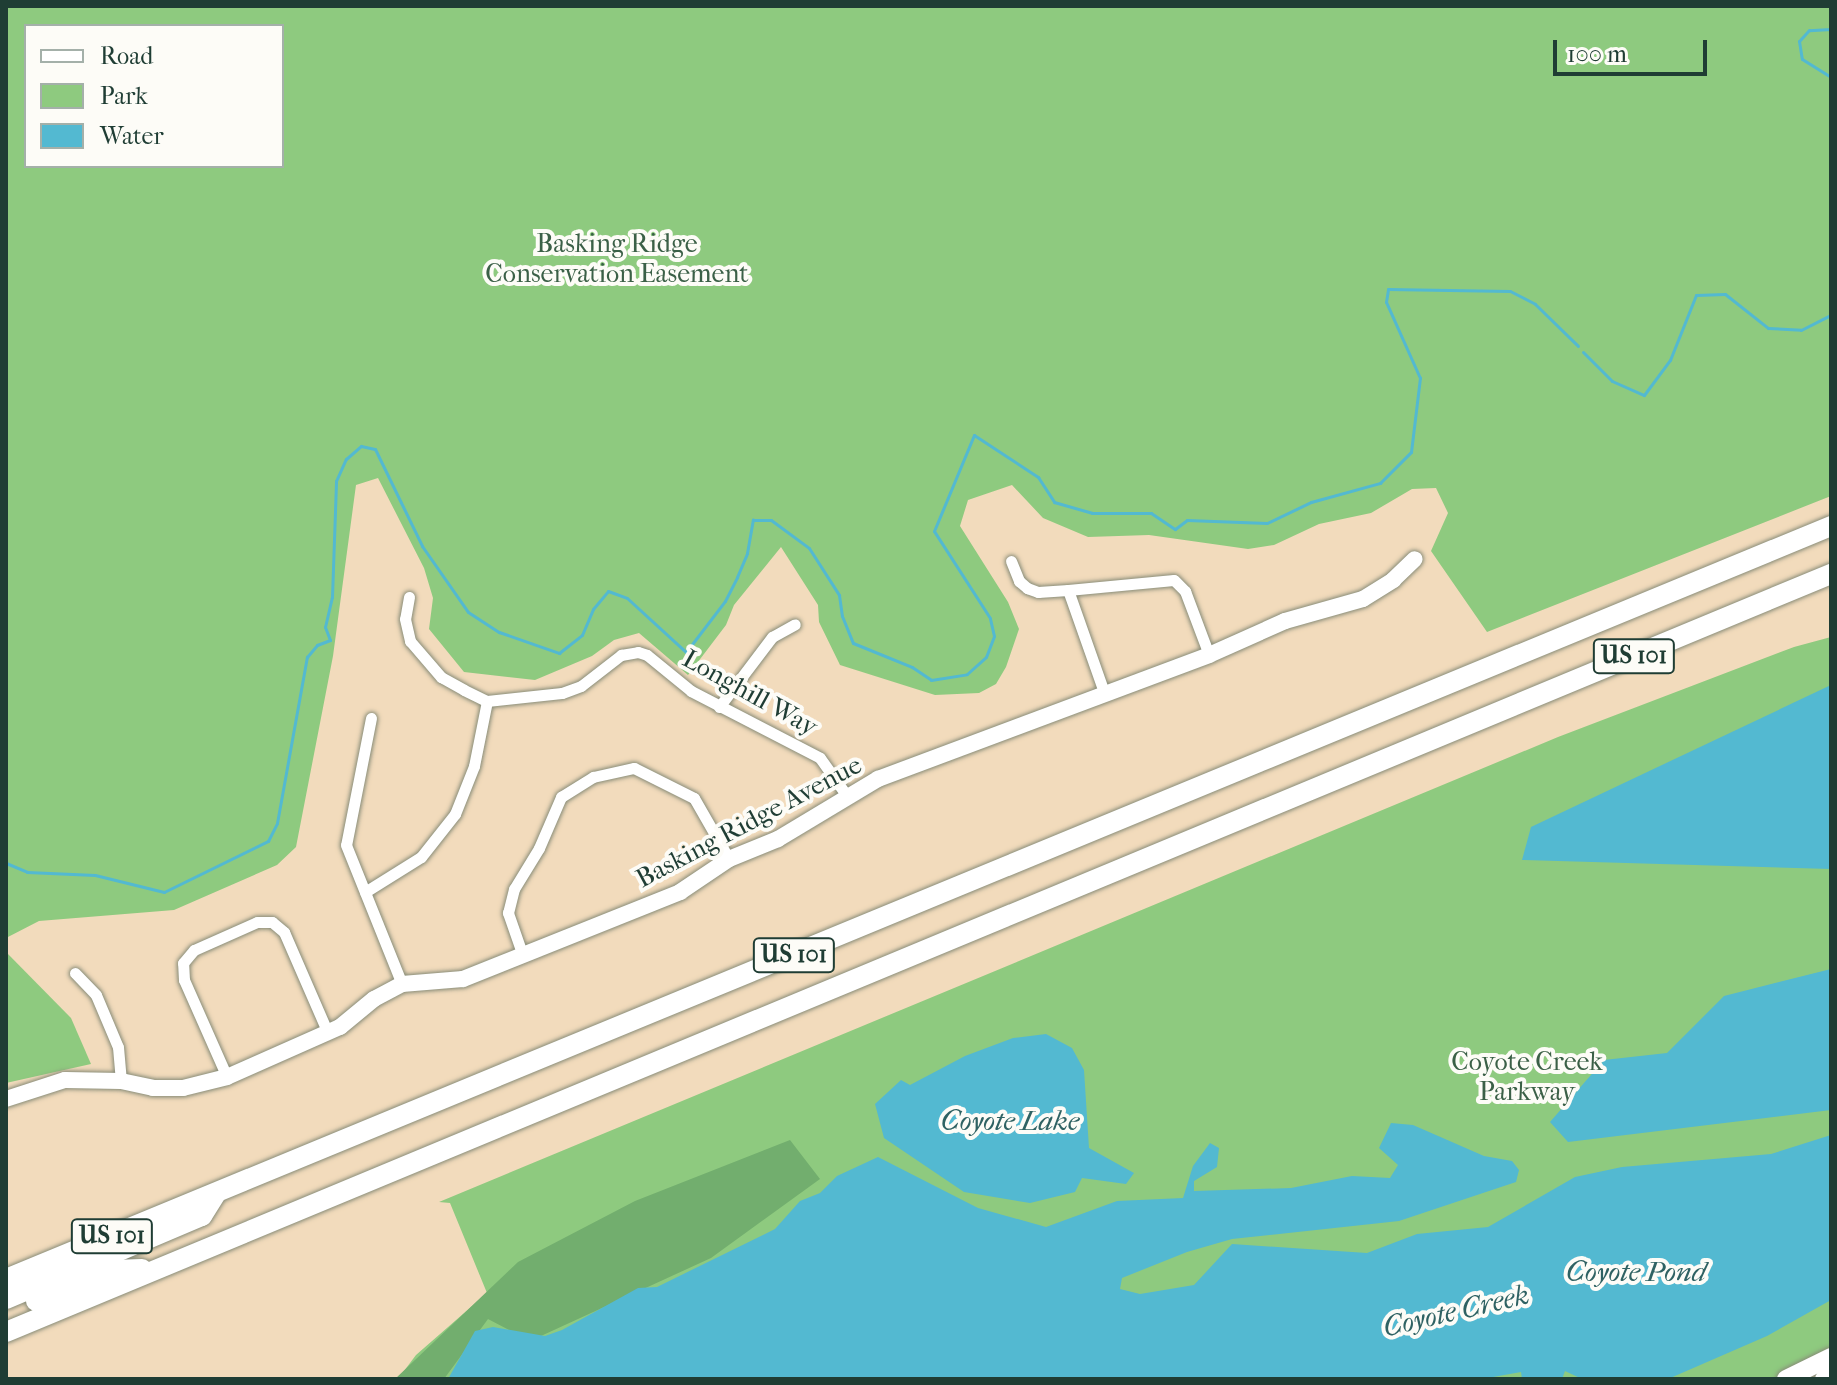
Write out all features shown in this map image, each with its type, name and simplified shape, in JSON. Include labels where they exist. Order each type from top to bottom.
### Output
[{"type":"highway","name":"US 101","points":[[6,1279],[1831,526]]},
{"type":"highway","name":"US 101","points":[[6,1332],[1831,574]]},
{"type":"highway","points":[[6,1299],[202,1216],[216,1194]]},
{"type":"highway","points":[[6,1313],[113,1270],[153,1269]]},
{"type":"main road","points":[[1786,1379],[1831,1357]]},
{"type":"main road","points":[[1824,1379],[1831,1376]]},
{"type":"street","name":"Basking Ridge Avenue","points":[[6,1099],[22,1091],[65,1080],[121,1081],[153,1088],[183,1088],[227,1077],[328,1033],[402,984],[463,979],[680,892],[729,859],[778,839],[878,779],[1209,655],[1285,621],[1363,599],[1393,580],[1415,559]]},
{"type":"street","points":[[1011,561],[1019,581],[1038,592],[1174,580],[1185,591],[1209,655]]},
{"type":"street","points":[[1068,590],[1105,695]]},
{"type":"street","points":[[365,892],[421,857],[455,814],[474,766],[487,701],[452,685],[424,661],[406,630],[409,597]]},
{"type":"street","points":[[719,707],[772,637],[795,624]]},
{"type":"street","name":"Longhill Way","points":[[487,701],[562,693],[581,686],[621,655],[638,652],[719,707],[820,758],[847,796]]},
{"type":"street","points":[[371,718],[345,840],[402,984]]},
{"type":"street","points":[[523,956],[508,913],[514,889],[539,848],[561,797],[593,777],[634,768],[694,798],[729,859]]},
{"type":"street","points":[[227,1077],[184,980],[183,963],[194,950],[257,922],[272,922],[284,932],[328,1033]]},
{"type":"street","points":[[75,973],[96,995],[113,1034],[121,1058],[121,1081]]},
{"type":"green space","name":"Basking Ridge Conservation Easement","points":[[6,6],[1831,6],[1831,496],[1487,632],[1431,551],[1448,513],[1436,488],[1412,489],[1371,513],[1319,524],[1274,545],[1248,549],[1149,535],[1088,537],[1043,518],[1012,485],[968,500],[960,526],[1008,602],[1019,629],[1006,667],[996,684],[979,693],[935,695],[840,665],[819,622],[818,605],[781,547],[734,605],[726,625],[688,675],[639,633],[614,640],[592,656],[535,680],[464,672],[429,629],[433,598],[424,568],[378,478],[356,485],[333,656],[296,847],[277,865],[174,910],[39,921],[6,938]]},
{"type":"green space","name":"Coyote Creek Parkway","points":[[1831,637],[1831,1357],[1786,1379],[398,1379],[416,1355],[487,1293],[450,1203],[439,1202],[1558,737],[1794,647]]},
{"type":"green space","points":[[6,952],[71,1018],[91,1064],[6,1083]]},
{"type":"green space","points":[[790,1140],[820,1179],[711,1258],[530,1341],[488,1319],[444,1379],[395,1379],[518,1262],[635,1201]]},
{"type":"water","points":[[1831,685],[1831,869],[1522,860],[1531,827]]},
{"type":"water","points":[[1831,969],[1831,1110],[1568,1142],[1550,1122],[1604,1060],[1667,1053],[1724,996]]},
{"type":"water","name":"Coyote Lake","points":[[1046,1034],[1072,1048],[1084,1070],[1089,1148],[1134,1173],[1126,1184],[1082,1178],[1075,1192],[1030,1203],[964,1192],[884,1138],[875,1104],[901,1080],[910,1085],[965,1056],[1013,1038]]},
{"type":"water","name":"Coyote Pond","points":[[1391,1123],[1413,1125],[1484,1156],[1512,1161],[1519,1170],[1516,1182],[1399,1221],[1232,1239],[1187,1252],[1122,1278],[1120,1289],[1140,1294],[1194,1285],[1232,1244],[1367,1253],[1417,1234],[1488,1227],[1575,1177],[1622,1167],[1771,1154],[1831,1135],[1831,1300],[1767,1336],[1668,1379],[1582,1379],[1565,1371],[1562,1379],[1522,1379],[1521,1372],[1482,1379],[448,1379],[475,1331],[493,1327],[545,1336],[562,1330],[638,1288],[657,1287],[775,1229],[800,1201],[820,1193],[837,1176],[878,1157],[978,1208],[1046,1227],[1117,1201],[1183,1198],[1193,1166],[1210,1143],[1219,1148],[1217,1167],[1194,1181],[1194,1191],[1291,1188],[1352,1176],[1390,1178],[1398,1165],[1379,1148]]},
{"type":"waterway","points":[[1831,29],[1809,30],[1799,41],[1802,59],[1831,77]]},
{"type":"waterway","points":[[6,863],[27,872],[95,875],[164,892],[268,841],[277,823],[307,657],[317,645],[330,640],[325,627],[332,597],[336,481],[346,459],[361,446],[375,449],[422,546],[468,612],[499,632],[559,653],[582,635],[593,609],[608,591],[627,598],[686,652],[725,601],[747,553],[753,520],[771,520],[809,548],[839,595],[842,616],[853,643],[912,667],[931,680],[967,674],[986,657],[994,636],[990,618],[934,531],[974,435],[1038,477],[1054,502],[1092,513],[1151,513],[1175,529],[1187,520],[1267,523],[1311,502],[1380,483],[1411,452],[1420,378],[1386,302],[1388,289],[1510,291],[1535,304],[1578,346]]},
{"type":"waterway","points":[[1583,352],[1612,381],[1644,395],[1670,360],[1696,295],[1725,294],[1768,328],[1801,330],[1831,315]]},
{"type":"water label","name":"Coyote Creek","points":[[1456,1311]]}]
